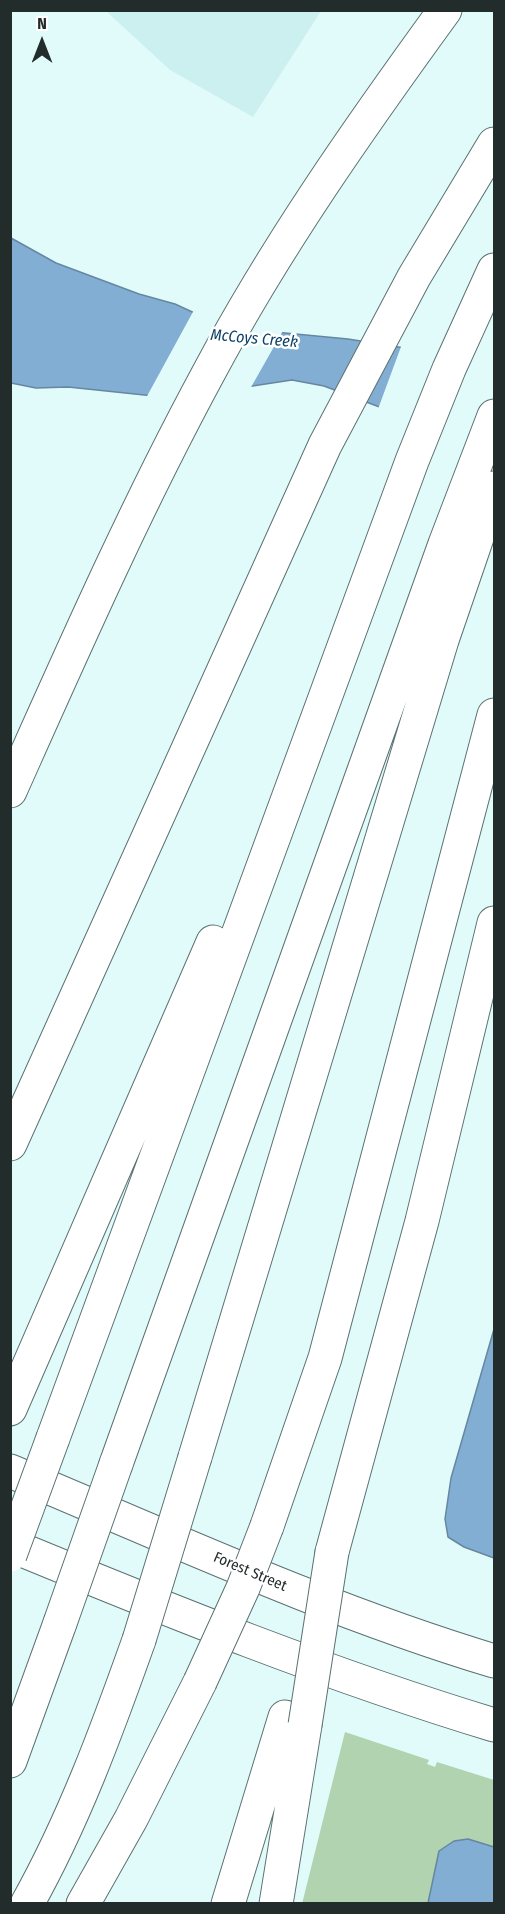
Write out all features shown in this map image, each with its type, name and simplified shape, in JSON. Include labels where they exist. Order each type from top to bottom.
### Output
[{"type":"main road","points":[[10,791],[112,565],[208,373],[266,273],[345,152],[445,10]]},
{"type":"main road","points":[[10,1144],[318,462],[354,388],[414,277],[495,144]]},
{"type":"main road","points":[[10,1555],[430,414],[495,270]]},
{"type":"main road","points":[[27,1904],[75,1807],[108,1728],[142,1630],[195,1456],[438,607],[495,416]]},
{"type":"main road","points":[[10,1761],[116,1464],[438,607],[495,488]]},
{"type":"main road","points":[[10,1409],[41,1342],[362,595]]},
{"type":"main road","points":[[84,1904],[131,1819],[200,1682],[238,1598],[267,1526],[312,1399],[336,1318],[495,715]]},
{"type":"main road","points":[[276,1904],[295,1721],[332,1552],[422,1221],[495,923]]},
{"type":"main road","name":"Forest Street","points":[[10,1471],[326,1603],[404,1632],[495,1661]]},
{"type":"main road","points":[[10,1545],[151,1604],[310,1665],[495,1725]]},
{"type":"main road","points":[[228,1904],[295,1721]]},
{"type":"shaded area","points":[[106,11],[321,11],[253,117],[170,70]]},
{"type":"green space","points":[[345,1732],[429,1760],[427,1764],[435,1767],[437,1762],[494,1780],[494,1847],[468,1839],[439,1851],[428,1903],[302,1904]]},
{"type":"water","name":"McCoys Creek","points":[[11,238],[56,263],[139,294],[175,304],[214,322],[264,331],[348,339],[411,349],[398,414],[324,386],[292,380],[173,398],[68,387],[36,388],[11,383]]},
{"type":"water","points":[[494,1329],[494,1558],[464,1547],[448,1537],[445,1519],[451,1478]]},
{"type":"water","points":[[468,1839],[494,1847],[494,1903],[428,1903],[439,1851],[454,1841]]},
{"type":"pier","points":[[194,310],[215,319],[284,329],[250,389],[173,401],[146,398]]},
{"type":"pier","points":[[402,344],[494,354],[494,432],[453,430],[397,417],[378,409]]},
{"type":"pier","points":[[11,696],[41,709],[10,798]]}]
